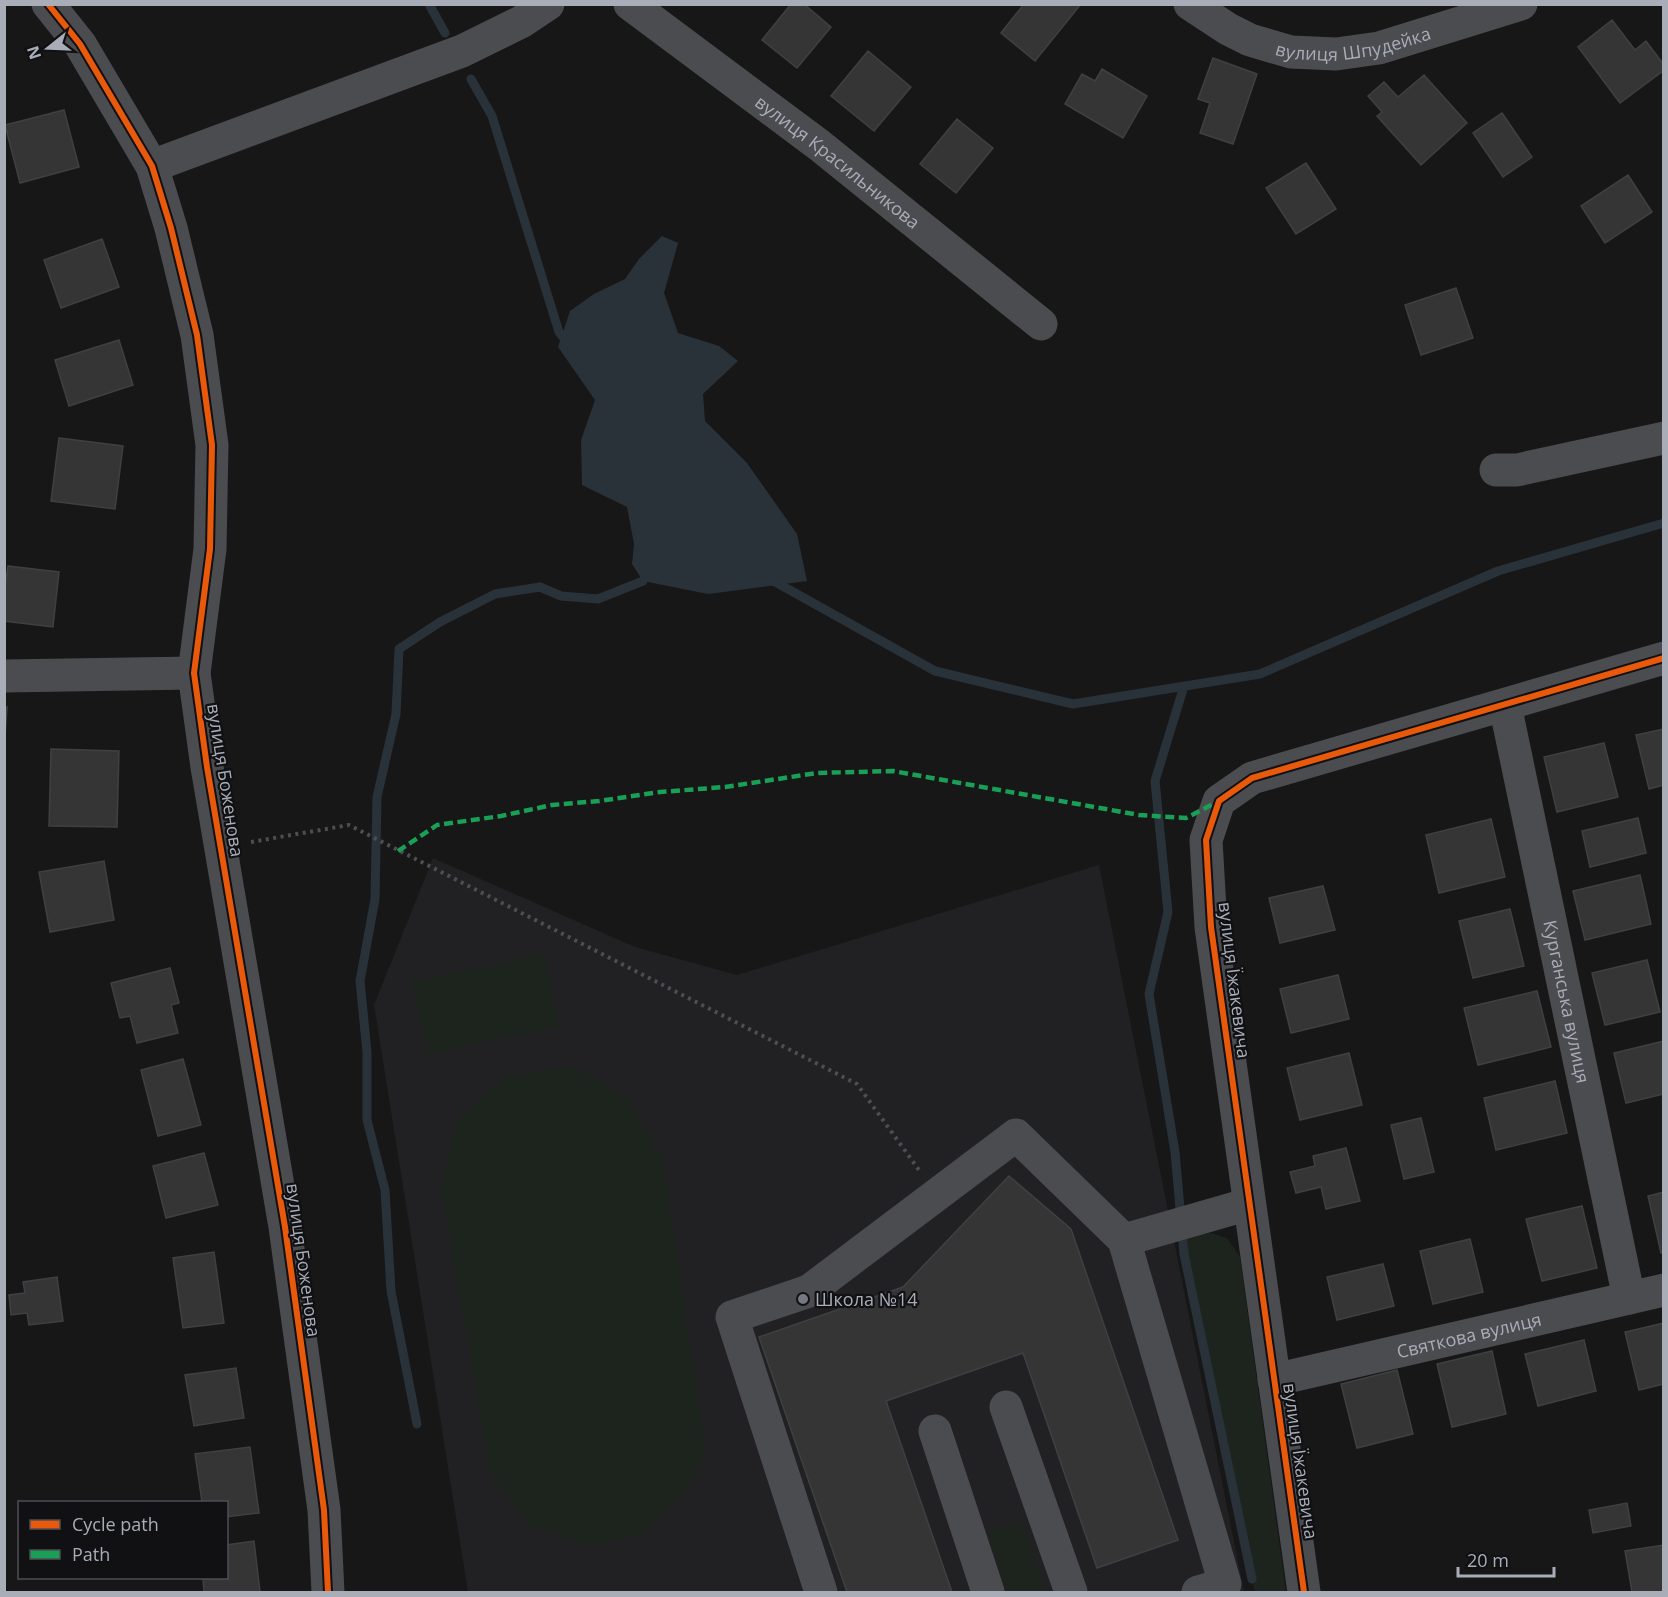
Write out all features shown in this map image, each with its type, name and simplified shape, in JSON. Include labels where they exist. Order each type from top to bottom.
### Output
[{"type":"street","name":"вулиця Боженова","points":[[48,4],[80,44],[152,166],[171,228],[197,336],[212,445],[210,549],[200,643],[194,673],[285,1227],[324,1510],[328,1593]]},
{"type":"street","points":[[152,166],[462,51],[521,22],[548,4]]},
{"type":"street","name":"вулиця Красильникова","points":[[630,4],[819,145],[1041,324]]},
{"type":"street","name":"вулиця Шпудейка","points":[[1190,4],[1227,29],[1250,40],[1291,52],[1336,54],[1379,48],[1521,4]]},
{"type":"street","points":[[1496,470],[1517,470],[1664,438]]},
{"type":"street","name":"вулиця Їжакевича","points":[[1304,1593],[1210,927],[1206,840],[1219,801],[1252,778],[1664,658]]},
{"type":"street","points":[[4,676],[194,673]]},
{"type":"street","name":"Курганська вулиця","points":[[1505,705],[1629,1298]]},
{"type":"street","points":[[821,1593],[732,1317],[809,1291],[1016,1135],[1124,1240],[1225,1584],[1198,1593]]},
{"type":"street","points":[[1124,1240],[1250,1204]]},
{"type":"street","name":"Святкова вулиця","points":[[1274,1380],[1664,1290]]},
{"type":"street","points":[[1006,1407],[1071,1593]]},
{"type":"street","points":[[935,1431],[988,1593]]},
{"type":"path","points":[[221,847],[349,825],[857,1084],[937,1194]]},
{"type":"shaded area","points":[[662,236],[678,243],[664,293],[678,333],[719,346],[738,361],[703,394],[705,421],[747,463],[797,534],[807,581],[708,594],[643,581],[632,564],[634,544],[627,507],[582,485],[581,440],[595,400],[558,347],[570,311],[594,294],[625,279],[639,259]]},
{"type":"shaded area","name":"Школа №14","points":[[433,858],[635,947],[737,975],[1099,865],[1244,1592],[468,1592],[374,1005]]},
{"type":"shaded area","points":[[544,953],[559,1027],[428,1054],[412,982]]},
{"type":"shaded area","points":[[575,1066],[629,1098],[663,1159],[706,1452],[687,1490],[644,1533],[592,1547],[529,1525],[490,1472],[441,1187],[459,1117],[504,1076]]},
{"type":"shaded area","points":[[1211,1233],[1227,1238],[1240,1257],[1286,1592],[1255,1592],[1180,1237]]},
{"type":"shaded area","points":[[1022,1520],[1046,1592],[1007,1592],[987,1532]]},
{"type":"building","points":[[791,4],[804,4],[831,27],[797,68],[762,40]]},
{"type":"building","points":[[1024,4],[1081,4],[1035,61],[1001,33]]},
{"type":"building","points":[[1612,20],[1635,50],[1646,41],[1664,65],[1664,70],[1620,103],[1578,47]]},
{"type":"building","points":[[868,51],[911,87],[874,131],[831,96]]},
{"type":"building","points":[[1213,58],[1257,74],[1233,144],[1200,133],[1210,103],[1198,99]]},
{"type":"building","points":[[1102,69],[1147,96],[1123,138],[1065,104],[1082,74],[1095,81]]},
{"type":"building","points":[[1424,75],[1467,123],[1421,165],[1377,116],[1382,112],[1368,96],[1384,82],[1398,97]]},
{"type":"building","points":[[64,110],[79,167],[20,183],[5,125]]},
{"type":"building","points":[[1502,113],[1532,157],[1503,177],[1473,133]]},
{"type":"building","points":[[957,119],[993,148],[956,193],[920,164]]},
{"type":"building","points":[[1306,163],[1336,209],[1296,234],[1266,188]]},
{"type":"building","points":[[1628,175],[1652,212],[1605,243],[1581,206]]},
{"type":"building","points":[[102,239],[119,287],[61,308],[44,260]]},
{"type":"building","points":[[1456,288],[1473,338],[1421,355],[1405,305]]},
{"type":"building","points":[[119,340],[133,385],[69,406],[55,360]]},
{"type":"building","points":[[59,438],[123,446],[115,509],[51,501]]},
{"type":"building","points":[[8,566],[59,572],[53,627],[4,621],[4,595]]},
{"type":"building","points":[[4,707],[7,707],[4,753]]},
{"type":"building","points":[[1664,729],[1664,785],[1649,789],[1636,735]]},
{"type":"building","points":[[1604,743],[1618,797],[1557,812],[1544,757]]},
{"type":"building","points":[[51,749],[119,751],[117,827],[49,826]]},
{"type":"building","points":[[1638,818],[1646,853],[1590,867],[1582,831]]},
{"type":"building","points":[[1491,819],[1505,877],[1439,893],[1426,835]]},
{"type":"building","points":[[104,861],[114,920],[50,932],[39,872]]},
{"type":"building","points":[[1640,875],[1651,924],[1585,940],[1573,891]]},
{"type":"building","points":[[1323,886],[1335,930],[1280,943],[1269,898]]},
{"type":"building","points":[[1510,909],[1524,966],[1473,978],[1459,921]]},
{"type":"building","points":[[1647,960],[1660,1012],[1605,1025],[1592,973]]},
{"type":"building","points":[[170,968],[179,1003],[171,1005],[178,1033],[137,1043],[130,1016],[120,1018],[111,983]]},
{"type":"building","points":[[1338,975],[1349,1019],[1291,1033],[1280,989]]},
{"type":"building","points":[[1537,991],[1551,1047],[1478,1065],[1464,1008]]},
{"type":"building","points":[[1664,1041],[1664,1094],[1626,1103],[1614,1053]]},
{"type":"building","points":[[1349,1053],[1362,1105],[1300,1120],[1287,1068]]},
{"type":"building","points":[[183,1059],[201,1125],[158,1136],[141,1070]]},
{"type":"building","points":[[1555,1081],[1567,1133],[1496,1150],[1484,1098]]},
{"type":"building","points":[[1421,1118],[1434,1172],[1404,1179],[1391,1125]]},
{"type":"building","points":[[1346,1148],[1360,1201],[1326,1209],[1321,1187],[1296,1193],[1290,1172],[1315,1166],[1313,1156]]},
{"type":"building","points":[[204,1153],[218,1205],[166,1218],[153,1166]]},
{"type":"building","points":[[1009,1176],[1071,1229],[1178,1540],[1097,1568],[1023,1353],[886,1401],[952,1592],[847,1592],[759,1337],[903,1287]]},
{"type":"building","points":[[1664,1192],[1664,1252],[1661,1253],[1648,1196]]},
{"type":"building","points":[[1582,1206],[1597,1268],[1542,1281],[1526,1219]]},
{"type":"building","points":[[1470,1239],[1483,1292],[1433,1304],[1420,1251]]},
{"type":"building","points":[[214,1252],[224,1323],[183,1328],[173,1258]]},
{"type":"building","points":[[1383,1264],[1394,1306],[1337,1320],[1327,1277]]},
{"type":"building","points":[[57,1277],[63,1321],[29,1325],[27,1313],[11,1315],[9,1295],[25,1293],[23,1282]]},
{"type":"building","points":[[1664,1323],[1664,1384],[1639,1390],[1625,1332]]},
{"type":"building","points":[[1584,1340],[1596,1391],[1538,1406],[1525,1354]]},
{"type":"building","points":[[1492,1351],[1506,1414],[1452,1427],[1437,1364]]},
{"type":"building","points":[[236,1368],[244,1418],[194,1426],[185,1375]]},
{"type":"building","points":[[1397,1370],[1413,1434],[1357,1448],[1341,1384]]},
{"type":"building","points":[[250,1447],[259,1513],[228,1517],[228,1501],[202,1501],[195,1454]]},
{"type":"building","points":[[1627,1503],[1631,1526],[1593,1533],[1589,1510]]},
{"type":"building","points":[[254,1541],[260,1592],[204,1592],[203,1579],[228,1579],[228,1545]]},
{"type":"building","points":[[1664,1545],[1664,1592],[1632,1592],[1625,1551]]},
{"type":"waterway","points":[[429,4],[445,33]]},
{"type":"waterway","points":[[471,79],[492,116],[559,332],[569,344]]},
{"type":"waterway","points":[[770,579],[935,671],[1073,704],[1260,674],[1498,571],[1664,523]]},
{"type":"waterway","points":[[417,1424],[391,1291],[385,1190],[367,1120],[367,1052],[360,981],[375,899],[377,797],[396,714],[399,649],[440,622],[495,594],[540,587],[561,596],[598,599],[643,581]]},
{"type":"waterway","points":[[1184,686],[1155,781],[1168,912],[1149,994],[1175,1152],[1184,1254],[1252,1579]]},
{"type":"marked path","points":[[398,851],[437,825],[501,816],[552,805],[725,787],[817,773],[893,771],[1139,815],[1186,818],[1219,801]]},
{"type":"cycle path","points":[[48,4],[80,44],[152,166],[171,228],[197,335],[212,445],[210,549],[194,673],[207,767],[285,1227],[324,1510],[328,1592]]},
{"type":"cycle path","points":[[1304,1592],[1211,927],[1206,840],[1219,801],[1252,778],[1664,658]]},
{"type":"place","name":"Школа №14","points":[[803,1299]]}]
